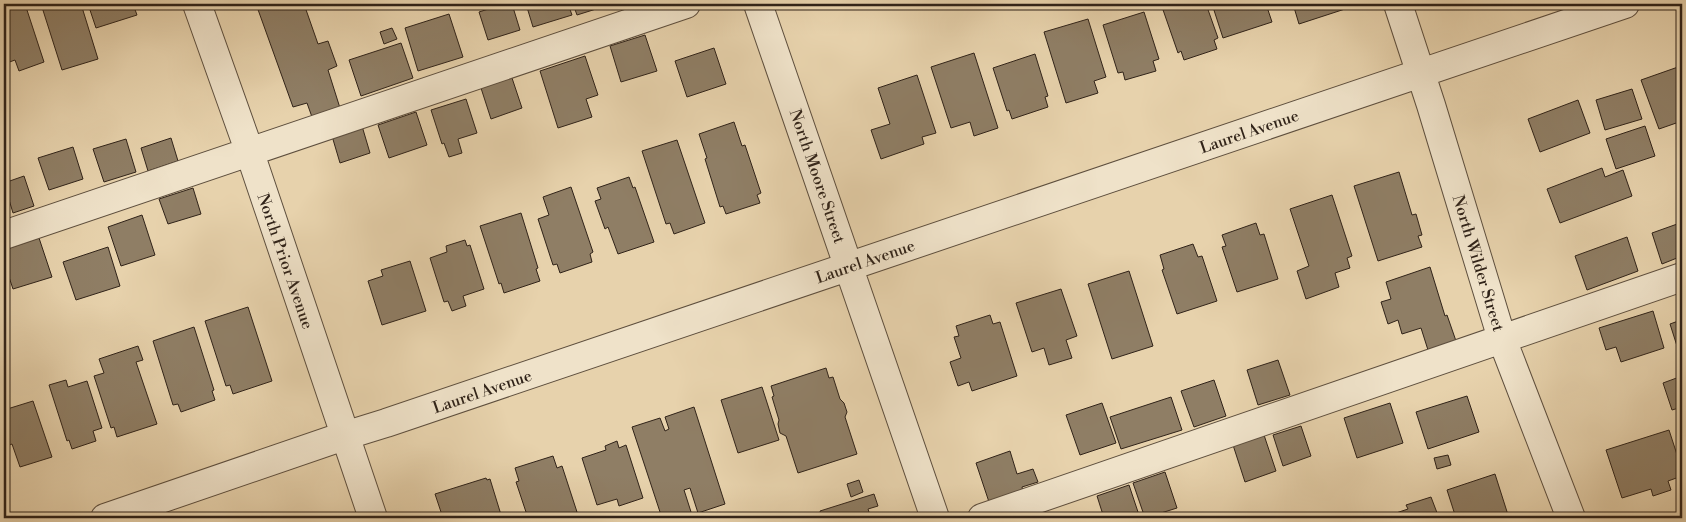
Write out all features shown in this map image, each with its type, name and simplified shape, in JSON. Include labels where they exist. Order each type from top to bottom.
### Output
[{"type":"street","name":"North Prior Avenue","points":[[197,4],[250,153],[373,518]]},
{"type":"street","points":[[4,235],[686,4]]},
{"type":"street","name":"North Moore Street","points":[[758,4],[935,518]]},
{"type":"street","name":"North Wilder Street","points":[[1398,4],[1421,73],[1502,339],[1571,518]]},
{"type":"street","name":"Laurel Avenue","points":[[105,518],[1625,4]]},
{"type":"street","points":[[982,518],[1682,277]]},
{"type":"building","points":[[4,4],[25,4],[44,62],[19,71],[15,60],[4,64]]},
{"type":"building","points":[[41,4],[81,4],[98,59],[62,70]]},
{"type":"building","points":[[88,4],[133,4],[137,15],[96,28]]},
{"type":"building","points":[[256,4],[304,4],[318,44],[328,41],[337,66],[328,70],[340,108],[312,117],[307,103],[293,107]]},
{"type":"building","points":[[504,4],[512,4],[520,30],[488,40],[479,12]]},
{"type":"building","points":[[526,4],[568,4],[572,15],[533,27]]},
{"type":"building","points":[[573,4],[612,4],[577,15]]},
{"type":"building","points":[[1161,4],[1206,4],[1218,38],[1214,40],[1217,49],[1184,60],[1181,51],[1178,53]]},
{"type":"building","points":[[1212,4],[1266,4],[1272,22],[1223,38]]},
{"type":"building","points":[[1293,4],[1343,4],[1345,9],[1299,24]]},
{"type":"building","points":[[1144,12],[1159,59],[1153,61],[1156,71],[1125,80],[1123,72],[1118,73],[1103,25]]},
{"type":"building","points":[[449,14],[463,57],[418,71],[405,28]]},
{"type":"building","points":[[1088,19],[1106,77],[1094,81],[1098,93],[1066,103],[1044,32]]},
{"type":"building","points":[[392,28],[397,39],[384,44],[380,32]]},
{"type":"building","points":[[645,35],[657,71],[621,82],[610,46]]},
{"type":"building","points":[[401,43],[413,78],[361,96],[349,60]]},
{"type":"building","points":[[714,48],[726,84],[687,97],[675,61]]},
{"type":"building","points":[[974,53],[998,128],[974,136],[970,122],[951,128],[931,67]]},
{"type":"building","points":[[1035,54],[1048,96],[1045,97],[1048,107],[1012,119],[1009,110],[1007,111],[993,68]]},
{"type":"building","points":[[585,56],[598,95],[586,99],[592,117],[558,128],[540,71]]},
{"type":"building","points":[[1678,67],[1682,76],[1682,121],[1659,129],[1641,80]]},
{"type":"building","points":[[511,75],[522,108],[491,119],[480,85]]},
{"type":"building","points":[[917,75],[936,133],[922,137],[924,144],[881,159],[871,130],[890,124],[878,88]]},
{"type":"building","points":[[1632,89],[1642,119],[1605,130],[1596,100]]},
{"type":"building","points":[[466,99],[477,133],[458,139],[462,153],[449,157],[444,143],[442,144],[431,110]]},
{"type":"building","points":[[1578,100],[1590,133],[1540,152],[1528,119]]},
{"type":"building","points":[[416,112],[427,145],[389,158],[378,125]]},
{"type":"building","points":[[734,122],[742,146],[745,145],[761,193],[757,195],[760,203],[726,214],[723,206],[720,207],[699,134]]},
{"type":"building","points":[[362,126],[370,153],[340,163],[332,136]]},
{"type":"building","points":[[1645,126],[1655,156],[1616,169],[1606,139]]},
{"type":"building","points":[[171,138],[178,161],[148,171],[141,148]]},
{"type":"building","points":[[126,139],[136,172],[104,182],[93,149]]},
{"type":"building","points":[[677,140],[705,223],[674,234],[670,223],[666,224],[642,151]]},
{"type":"building","points":[[73,147],[83,179],[49,190],[38,158]]},
{"type":"building","points":[[1602,168],[1605,177],[1623,170],[1632,196],[1560,223],[1547,189]]},
{"type":"building","points":[[1399,172],[1412,215],[1416,214],[1422,235],[1418,236],[1422,247],[1378,261],[1354,186]]},
{"type":"building","points":[[24,176],[34,206],[13,213],[4,183]]},
{"type":"building","points":[[629,177],[633,188],[635,187],[654,242],[618,254],[608,227],[605,229],[595,201],[601,199],[597,188]]},
{"type":"building","points":[[571,187],[593,252],[590,254],[592,262],[560,273],[557,264],[553,265],[538,219],[549,215],[543,197]]},
{"type":"building","points":[[193,188],[201,214],[168,224],[159,199]]},
{"type":"building","points":[[1332,195],[1352,256],[1347,258],[1350,268],[1335,273],[1339,287],[1306,299],[1297,271],[1309,266],[1290,209]]},
{"type":"building","points":[[521,213],[538,268],[536,269],[540,281],[504,293],[501,283],[499,284],[480,226]]},
{"type":"building","points":[[142,215],[155,255],[121,266],[108,227]]},
{"type":"building","points":[[1256,223],[1260,235],[1264,234],[1278,279],[1237,292],[1222,247],[1226,246],[1222,235]]},
{"type":"building","points":[[1680,223],[1682,229],[1682,256],[1662,264],[1652,233]]},
{"type":"building","points":[[1627,237],[1638,271],[1587,290],[1575,256]]},
{"type":"building","points":[[39,238],[52,277],[13,289],[4,262],[4,250]]},
{"type":"building","points":[[465,240],[467,246],[470,245],[484,289],[463,296],[466,306],[452,311],[448,301],[444,302],[430,258],[447,252],[446,246]]},
{"type":"building","points":[[1193,244],[1198,257],[1202,256],[1217,301],[1177,314],[1162,270],[1164,269],[1160,255]]},
{"type":"building","points":[[108,247],[120,286],[76,300],[63,262]]},
{"type":"building","points":[[410,261],[426,311],[382,325],[368,281],[383,276],[381,270]]},
{"type":"building","points":[[1430,267],[1445,316],[1447,315],[1456,341],[1428,350],[1421,328],[1402,334],[1398,320],[1388,324],[1381,302],[1391,299],[1386,282]]},
{"type":"building","points":[[1129,271],[1153,346],[1112,359],[1088,284]]},
{"type":"building","points":[[1061,289],[1077,336],[1066,340],[1072,358],[1049,365],[1044,348],[1032,352],[1016,303]]},
{"type":"building","points":[[248,307],[272,381],[233,394],[230,385],[226,386],[205,321]]},
{"type":"building","points":[[1682,307],[1682,344],[1677,346],[1670,324],[1681,320],[1677,309]]},
{"type":"building","points":[[1653,311],[1664,348],[1621,362],[1616,347],[1606,350],[1599,328]]},
{"type":"building","points":[[990,315],[993,324],[1000,322],[1017,376],[972,391],[969,382],[958,386],[950,362],[961,358],[954,337],[959,336],[956,326]]},
{"type":"building","points":[[194,327],[214,390],[212,391],[215,400],[181,412],[178,404],[173,405],[153,341]]},
{"type":"building","points":[[138,346],[143,360],[136,362],[157,424],[117,437],[114,427],[111,428],[94,376],[104,373],[99,359]]},
{"type":"building","points":[[1278,360],[1290,395],[1258,405],[1247,370]]},
{"type":"building","points":[[826,368],[829,378],[833,377],[840,399],[844,403],[847,412],[845,417],[857,454],[798,473],[786,436],[780,433],[771,386]]},
{"type":"building","points":[[1682,376],[1682,407],[1672,410],[1663,383]]},
{"type":"building","points":[[66,380],[68,387],[87,381],[102,428],[93,431],[96,441],[72,449],[69,440],[67,441],[49,385]]},
{"type":"building","points":[[1214,380],[1226,416],[1194,427],[1181,391]]},
{"type":"building","points":[[762,387],[779,440],[738,453],[721,400]]},
{"type":"building","points":[[1467,396],[1479,432],[1428,449],[1416,412]]},
{"type":"building","points":[[1171,397],[1182,430],[1121,449],[1110,417]]},
{"type":"building","points":[[33,401],[52,457],[20,467],[12,444],[7,446],[4,435],[4,426],[6,425],[4,410]]},
{"type":"building","points":[[1102,403],[1116,443],[1080,455],[1066,415]]},
{"type":"building","points":[[1390,403],[1403,443],[1357,458],[1344,418]]},
{"type":"building","points":[[694,407],[725,504],[698,513],[690,488],[684,490],[692,515],[681,518],[662,518],[632,427],[660,418],[665,431],[669,429],[665,417]]},
{"type":"building","points":[[1301,426],[1311,456],[1283,466],[1273,435]]},
{"type":"building","points":[[1669,430],[1682,470],[1682,476],[1668,481],[1671,490],[1653,496],[1651,489],[1622,498],[1606,450]]},
{"type":"building","points":[[1264,435],[1276,471],[1245,482],[1233,445]]},
{"type":"building","points":[[617,441],[619,448],[626,445],[643,498],[619,506],[617,499],[597,505],[582,458],[606,450],[605,446]]},
{"type":"building","points":[[1010,451],[1017,474],[1033,469],[1038,482],[1022,487],[1023,492],[989,502],[976,463]]},
{"type":"building","points":[[1448,455],[1451,465],[1437,469],[1434,458]]},
{"type":"building","points":[[553,456],[557,468],[562,466],[577,512],[572,514],[574,518],[528,518],[516,482],[519,481],[515,468]]},
{"type":"building","points":[[1165,472],[1177,508],[1145,518],[1133,483]]},
{"type":"building","points":[[1495,474],[1509,518],[1456,518],[1447,490]]},
{"type":"building","points":[[486,478],[487,480],[490,479],[502,518],[443,518],[435,494]]},
{"type":"building","points":[[859,480],[863,492],[851,497],[847,484]]},
{"type":"building","points":[[1129,485],[1140,518],[1104,518],[1097,496]]},
{"type":"building","points":[[874,494],[878,506],[868,509],[871,518],[822,518],[820,511]]},
{"type":"building","points":[[1431,497],[1439,518],[1391,518],[1390,515],[1408,509],[1406,505]]}]
